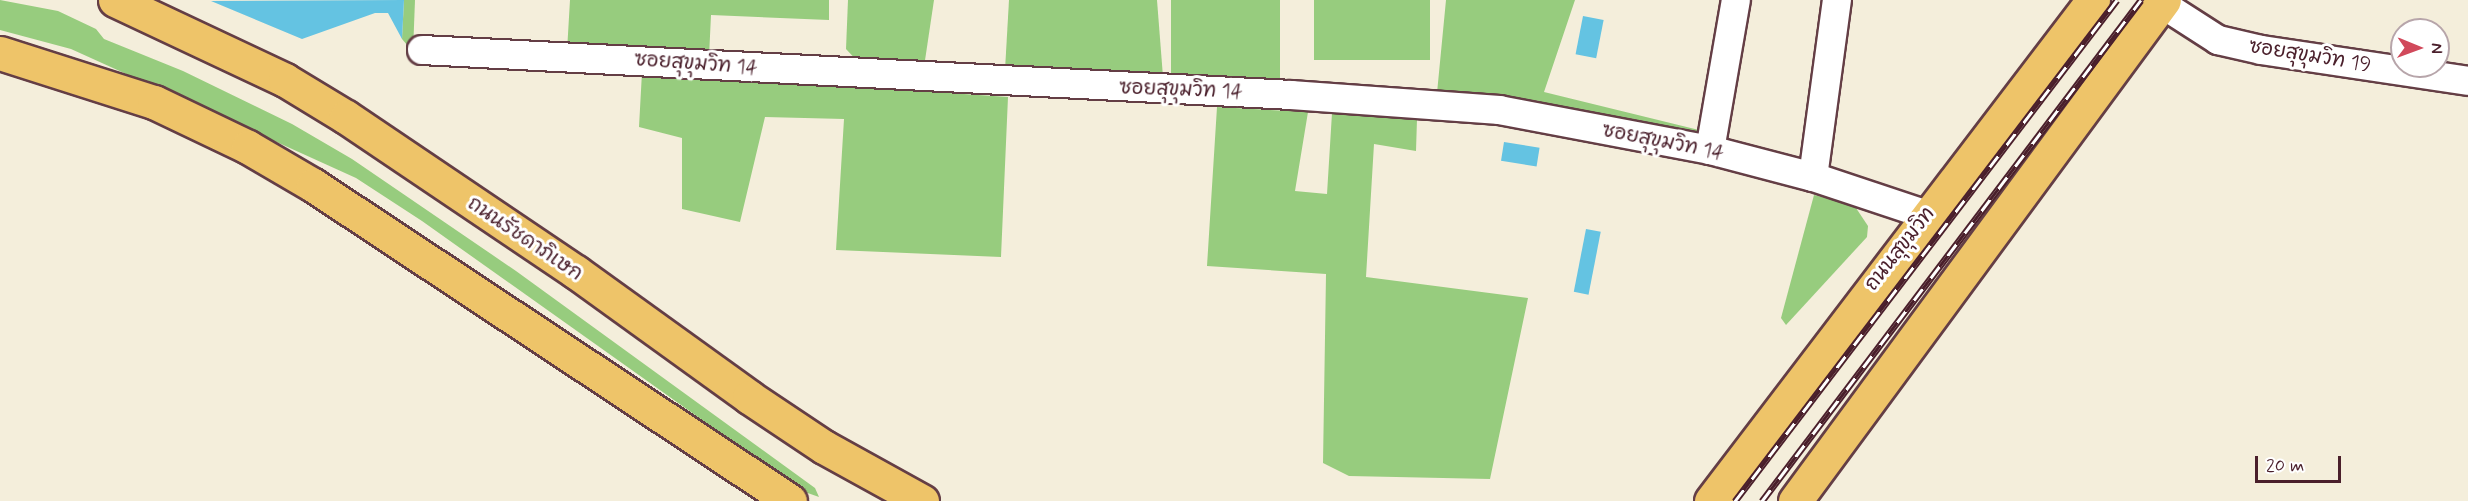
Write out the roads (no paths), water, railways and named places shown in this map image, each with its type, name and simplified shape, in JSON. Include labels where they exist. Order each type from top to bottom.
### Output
[{"type":"main road","name":"ถนนรัชดาภิเษก","points":[[115,0],[285,80],[346,117],[576,272],[777,416],[834,453],[922,501]]},
{"type":"main road","name":"ถนนสุขุมวิท","points":[[1711,501],[2093,0]]},
{"type":"main road","points":[[1795,501],[2163,2]]},
{"type":"main road","points":[[0,53],[154,102],[248,147],[313,185],[790,501]]},
{"type":"street","points":[[1710,150],[1736,0]]},
{"type":"street","points":[[1813,177],[1837,0]]},
{"type":"street","name":"ซอยสุขุมวิท 19","points":[[2163,2],[2218,40],[2468,81]]},
{"type":"street","name":"ซอยสุขุมวิท 14","points":[[422,50],[1429,104],[1499,110],[1710,150],[1813,177],[1927,215]]},
{"type":"water","points":[[404,0],[402,39],[388,13],[375,13],[302,39],[211,1]]},
{"type":"water","points":[[1583,16],[1604,20],[1596,58],[1576,54]]},
{"type":"water","points":[[1504,142],[1540,148],[1537,166],[1501,161]]},
{"type":"water","points":[[1586,229],[1601,232],[1589,295],[1574,292]]},
{"type":"railway","points":[[1735,501],[2117,0]]},
{"type":"railway","points":[[1762,501],[2141,0]]}]
